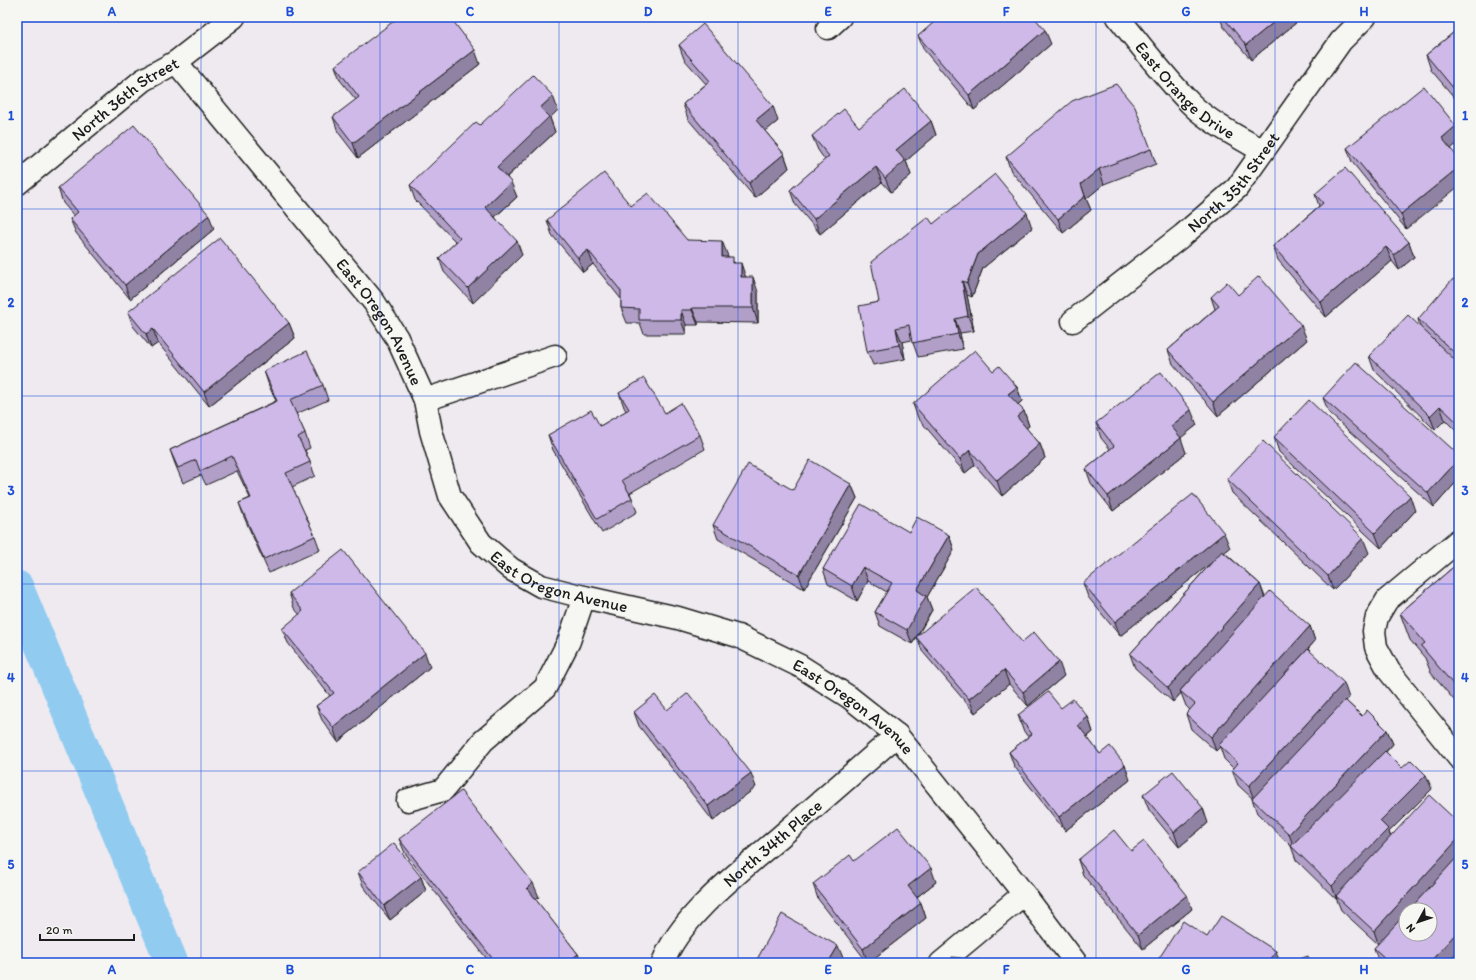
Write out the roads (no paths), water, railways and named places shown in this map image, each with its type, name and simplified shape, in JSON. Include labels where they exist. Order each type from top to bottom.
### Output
[{"type":"street","name":"North 36th Street","points":[[17,184],[143,80],[176,62],[234,17]]},
{"type":"street","name":"East Orange Drive","points":[[1118,17],[1158,67],[1192,105],[1225,129],[1263,151]]},
{"type":"street","name":"North 35th Street","points":[[1073,321],[1183,235],[1237,188],[1341,41],[1365,17]]},
{"type":"street","name":"East Oregon Avenue","points":[[176,62],[374,302],[397,338],[425,400],[431,431],[450,496],[481,543],[511,569],[541,586],[678,618],[738,636],[800,666],[848,697],[897,735],[1024,894],[1076,963]]},
{"type":"street","points":[[425,400],[555,356]]},
{"type":"street","points":[[1459,540],[1388,600],[1377,617],[1374,631],[1376,647],[1389,671],[1459,758]]},
{"type":"street","points":[[408,800],[443,790],[483,741],[545,688],[568,641],[584,597]]},
{"type":"street","name":"North 34th Place","points":[[663,963],[666,952],[690,919],[722,887],[897,735]]},
{"type":"street","points":[[940,963],[1024,894]]},
{"type":"waterway","points":[[17,587],[172,963]]}]
